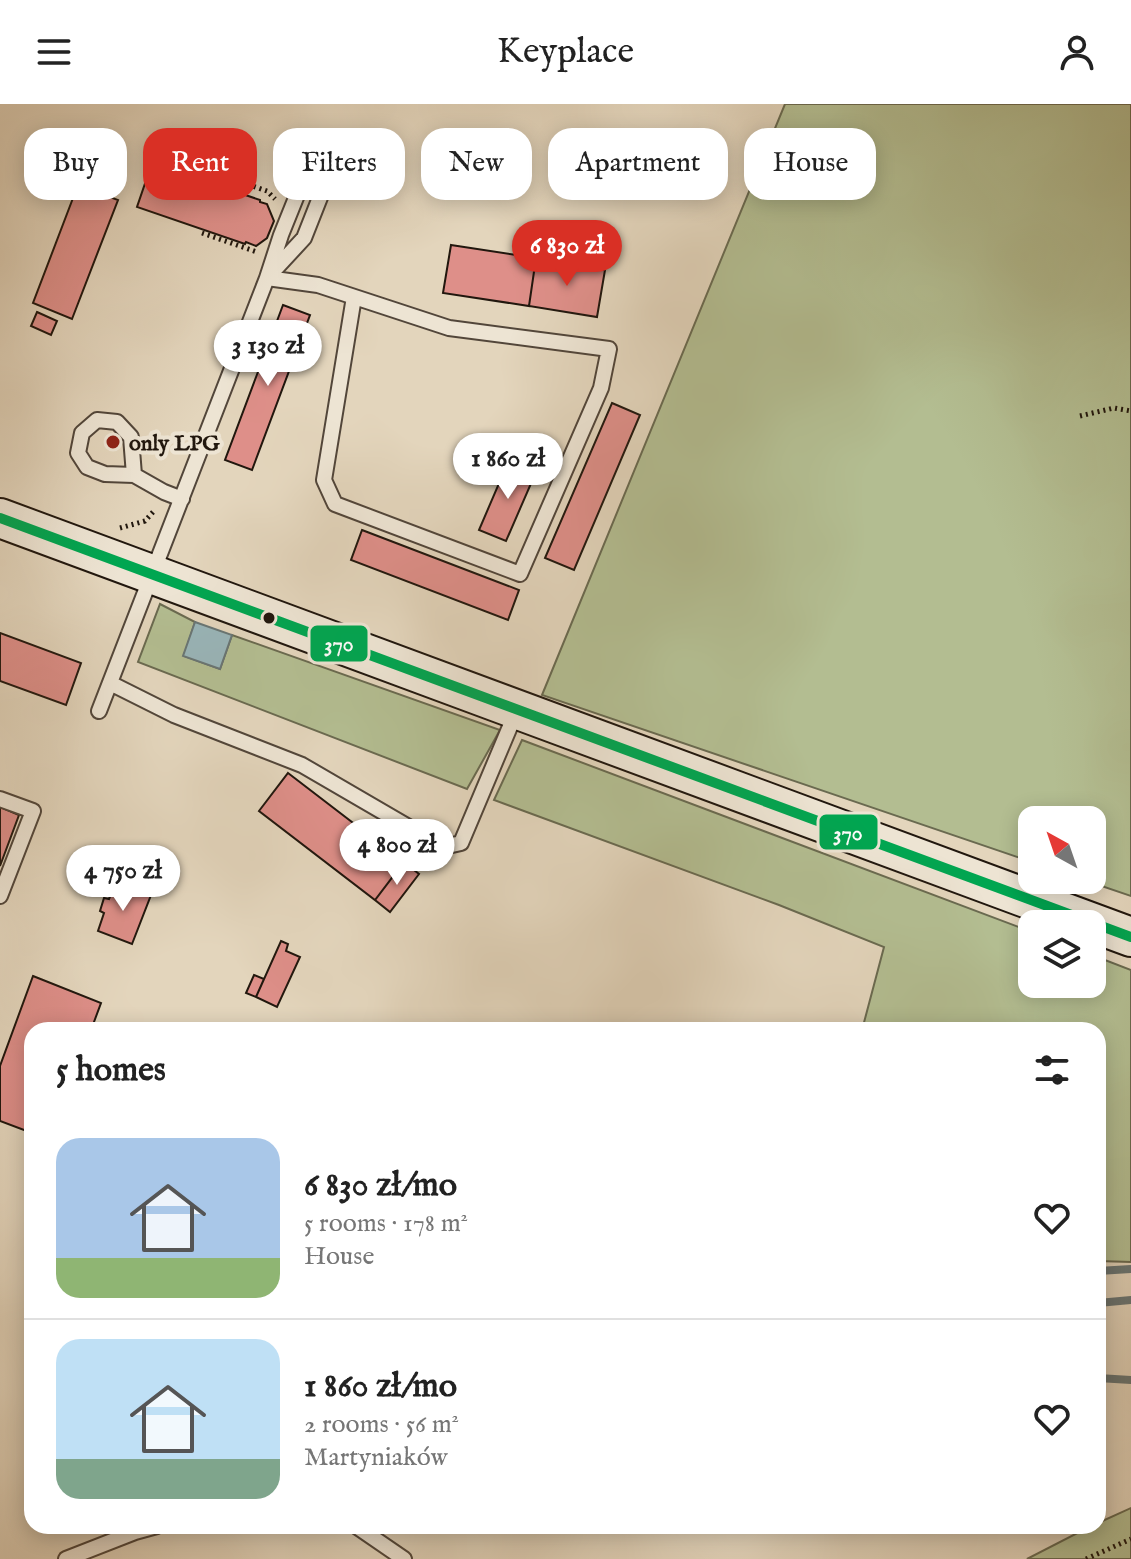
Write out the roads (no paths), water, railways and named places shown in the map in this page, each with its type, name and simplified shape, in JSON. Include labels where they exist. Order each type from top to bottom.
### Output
[{"type":"main road","points":[[0,518],[1131,937]]},
{"type":"lane","points":[[99,711],[295,200]]},
{"type":"lane","points":[[267,278],[304,238],[319,200]]},
{"type":"lane","points":[[267,278],[318,285],[449,328],[609,349],[601,388],[520,574],[335,504],[324,480],[354,297]]},
{"type":"lane","points":[[134,475],[131,437],[117,422],[97,420],[82,433],[78,453],[87,467],[105,474],[134,475],[182,499]]},
{"type":"lane","points":[[110,683],[174,715],[302,765],[443,847],[461,843],[517,709]]},
{"type":"lane","points":[[0,799],[33,811],[0,896]]},
{"type":"lane","points":[[66,1559],[135,1534]]},
{"type":"lane","points":[[368,1534],[404,1559]]},
{"type":"water","points":[[195,622],[232,635],[220,669],[183,656]]},
{"type":"waterway","points":[[1106,1271],[1131,1269]]},
{"type":"waterway","points":[[1106,1302],[1131,1300]]},
{"type":"waterway","points":[[1106,1378],[1131,1380]]},
{"type":"place","name":"only LPG","points":[[113,442]]}]
